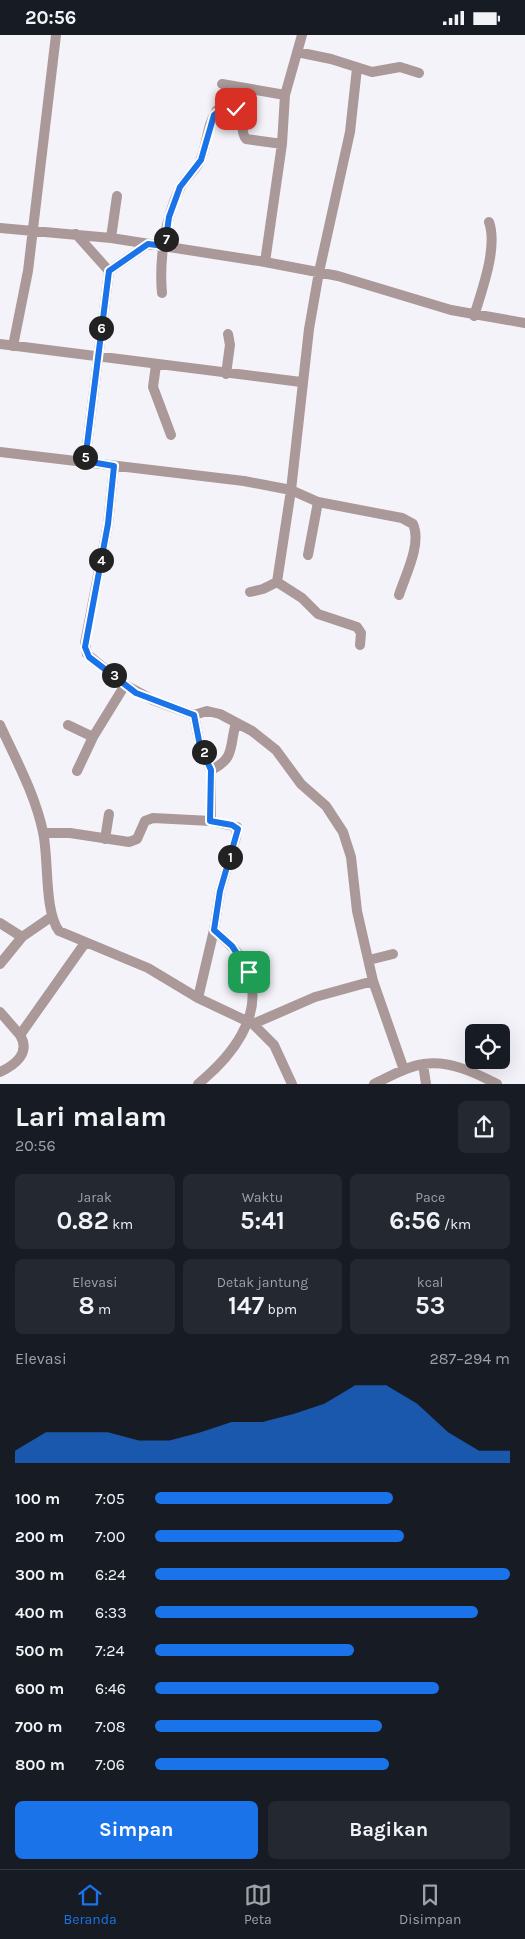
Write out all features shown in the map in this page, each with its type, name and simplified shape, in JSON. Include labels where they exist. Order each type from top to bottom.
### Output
[{"type":"street","points":[[14,346],[33,230],[56,35]]},
{"type":"street","points":[[265,262],[282,144],[285,95],[302,35]]},
{"type":"street","points":[[297,52],[331,59],[372,72],[400,67],[419,73]]},
{"type":"street","points":[[276,582],[291,490],[302,382],[319,272],[350,132],[358,68]]},
{"type":"street","points":[[222,84],[285,95]]},
{"type":"street","points":[[162,293],[165,246],[175,201],[180,187],[201,160],[210,122],[217,110],[229,107],[240,112],[243,117],[244,136],[246,139],[282,144]]},
{"type":"street","points":[[111,238],[117,196]]},
{"type":"street","points":[[474,315],[490,256],[492,236],[489,223]]},
{"type":"street","points":[[0,228],[111,238],[265,262],[319,272],[474,315],[525,323]]},
{"type":"street","points":[[76,234],[109,271]]},
{"type":"street","points":[[85,461],[109,271],[148,244]]},
{"type":"street","points":[[226,374],[230,345],[228,334]]},
{"type":"street","points":[[0,344],[226,374],[302,382]]},
{"type":"street","points":[[156,365],[153,387],[171,435]]},
{"type":"street","points":[[0,452],[244,481],[291,490],[318,502],[402,518],[413,524],[416,533],[414,549],[399,595]]},
{"type":"street","points":[[114,466],[108,524],[85,647],[89,657],[125,685],[153,701],[194,715],[212,712],[264,739],[276,750],[301,784],[326,806],[338,822],[353,862],[358,911],[374,981],[404,1070]]},
{"type":"street","points":[[308,555],[318,502]]},
{"type":"street","points":[[250,592],[263,589],[276,582]]},
{"type":"street","points":[[276,582],[302,599],[318,614],[357,627],[361,633],[360,645]]},
{"type":"street","points":[[77,771],[93,737],[125,685]]},
{"type":"street","points":[[194,715],[200,746],[211,770],[210,821]]},
{"type":"street","points":[[211,770],[223,763],[229,756],[236,723]]},
{"type":"street","points":[[0,725],[34,798],[43,833],[51,917],[59,931],[148,967],[198,998],[251,1023],[274,1045],[292,1084]]},
{"type":"street","points":[[68,725],[93,737]]},
{"type":"street","points":[[105,839],[109,814]]},
{"type":"street","points":[[43,833],[70,833],[132,842],[137,839],[144,821],[153,818],[210,821],[232,825],[238,829],[220,891],[214,930],[198,998]]},
{"type":"street","points":[[0,964],[22,937],[51,917]]},
{"type":"street","points":[[0,923],[22,937]]},
{"type":"street","points":[[198,1084],[226,1057],[251,1023],[253,1006],[249,972],[232,946],[214,930]]},
{"type":"street","points":[[20,1035],[85,943]]},
{"type":"street","points":[[369,960],[393,953]]},
{"type":"street","points":[[251,1023],[315,997],[374,981]]},
{"type":"street","points":[[0,1012],[20,1035],[24,1046],[22,1055],[15,1064],[0,1072]]},
{"type":"street","points":[[423,1063],[426,1084]]},
{"type":"street","points":[[374,1084],[423,1063],[452,1066],[497,1084]]},
{"type":"route","points":[[236,109],[229,107],[220,108],[210,122],[201,160],[180,187],[169,217],[165,246],[148,244],[109,271],[85,461],[114,466],[108,524],[85,647],[89,657],[136,693],[194,715],[200,746],[211,770],[210,821],[236,826],[238,829],[220,891],[214,930],[232,946],[249,972]]}]
